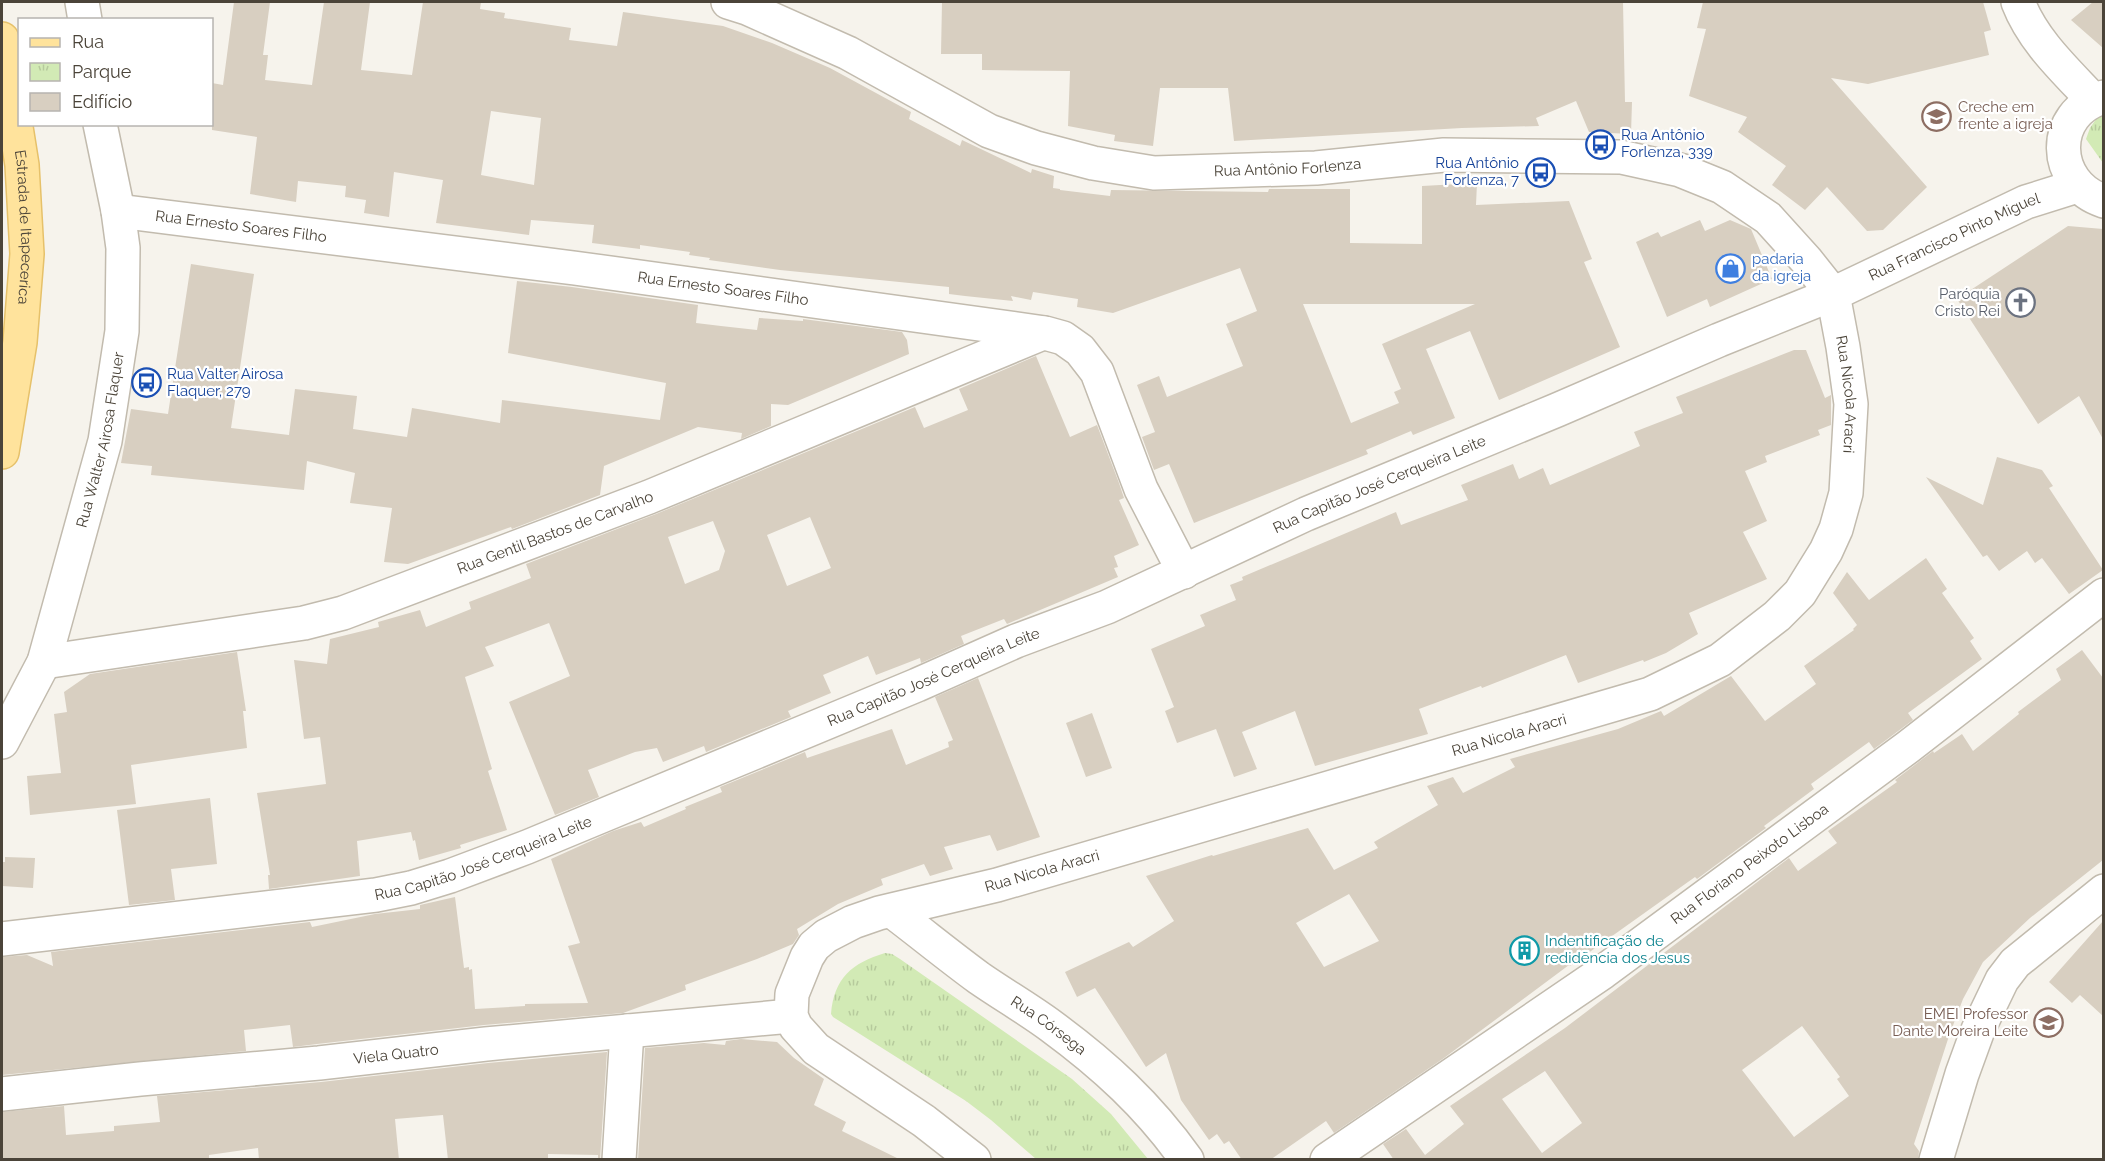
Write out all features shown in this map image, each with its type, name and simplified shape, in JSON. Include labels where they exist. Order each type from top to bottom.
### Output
[{"type":"main road","name":"Estrada de Itapecerica","points":[[2,39],[22,165],[27,254],[20,342],[2,452]]},
{"type":"street","points":[[82,2],[85,18]]},
{"type":"street","name":"Rua Antônio Forlenza","points":[[728,2],[747,8],[848,53],[920,95],[989,131],[1036,148],[1093,163],[1154,173],[1316,168],[1444,155],[1509,155],[1621,157],[1680,170],[1722,187],[1768,218],[1833,294]]},
{"type":"street","points":[[2018,2],[2049,54],[2098,98],[2079,110],[2069,123],[2064,139],[2063,156],[2068,172],[2090,194]]},
{"type":"street","name":"Rua Walter Airosa Flaquer","points":[[2,742],[44,662],[105,441],[122,331],[123,248],[118,211],[100,126]]},
{"type":"street","name":"Rua Francisco Pinto Miguel","points":[[1833,294],[2026,202],[2090,194]]},
{"type":"street","name":"Rua Ernesto Soares Filho","points":[[118,211],[574,268],[1045,333],[1063,338],[1080,350],[1097,372],[1141,489],[1184,572]]},
{"type":"street","name":"Rua Capitão José Cerqueira Leite","points":[[2,939],[376,895],[440,879],[602,816],[1016,641],[1107,607],[1306,514],[1833,294]]},
{"type":"street","name":"Rua Nicola Aracri","points":[[791,1017],[792,994],[798,975],[814,946],[826,936],[853,922],[997,885],[1650,694],[1720,660],[1777,616],[1800,593],[1826,551],[1836,529],[1846,493],[1851,404],[1844,347],[1833,294]]},
{"type":"street","name":"Rua Gentil Bastos de Carvalho","points":[[44,662],[304,623],[343,613],[649,498],[1045,333]]},
{"type":"street","name":"Rua Floriano Peixoto Lisboa","points":[[1327,1160],[1603,972],[1908,747],[2103,595]]},
{"type":"street","points":[[1936,1160],[1950,1106],[1978,1030],[2002,980],[2015,963],[2103,891]]},
{"type":"street","name":"Rua Córsega","points":[[892,911],[958,963],[1049,1025],[1094,1059],[1137,1097],[1171,1137],[1186,1160]]},
{"type":"street","points":[[791,1017],[805,1038],[816,1049],[924,1121],[974,1160]]},
{"type":"street","name":"Viela Quatro","points":[[2,1094],[486,1044],[791,1017]]},
{"type":"street","points":[[619,1160],[627,1031]]},
{"type":"green space","points":[[2103,109],[2103,163],[2086,139],[2090,128]]},
{"type":"green space","points":[[885,953],[900,959],[1072,1079],[1111,1114],[1148,1159],[1036,1159],[966,1101],[833,1017],[831,1014],[836,991],[847,974],[863,962]]},
{"type":"building","points":[[234,2],[270,2],[263,55],[268,55],[265,80],[312,85],[324,2],[370,2],[361,70],[412,75],[423,2],[481,2],[480,9],[505,13],[504,18],[571,28],[569,40],[617,46],[623,12],[723,26],[772,43],[830,68],[911,112],[909,119],[960,146],[962,140],[1031,173],[1032,169],[1054,176],[1053,188],[1060,190],[1110,196],[1111,190],[1268,192],[1269,189],[1350,189],[1350,243],[1422,244],[1422,186],[1477,183],[1476,205],[1569,201],[1592,259],[1584,262],[1620,347],[1499,400],[1470,331],[1426,349],[1455,418],[1413,435],[1411,431],[1366,450],[1368,454],[1194,523],[1169,464],[1154,470],[1142,437],[1155,432],[1137,385],[1159,376],[1167,397],[1243,366],[1226,324],[1257,311],[1240,268],[1113,313],[1077,307],[1078,299],[1033,292],[1031,300],[1011,296],[1013,301],[965,296],[949,294],[949,287],[780,270],[709,260],[710,258],[689,255],[690,252],[640,245],[640,249],[592,243],[594,225],[531,220],[529,235],[436,223],[443,180],[394,172],[389,217],[364,213],[366,200],[345,197],[346,186],[298,181],[296,202],[250,194],[257,137],[212,130],[213,83],[223,85]],"holes":[[[491,111],[541,118],[534,185],[481,175]],[[1303,304],[1475,304],[1382,344],[1401,389],[1394,392],[1399,403],[1351,423]]]},
{"type":"building","points":[[942,2],[1623,2],[1625,102],[1632,102],[1631,134],[1589,132],[1576,101],[1536,118],[1539,126],[1234,141],[1228,88],[1160,88],[1153,146],[1114,141],[1115,135],[1068,126],[1070,71],[982,70],[982,54],[941,54]]},
{"type":"building","points":[[1703,2],[1983,2],[1991,30],[1984,32],[1989,55],[1868,84],[1831,78],[1927,187],[1883,230],[1867,231],[1827,187],[1805,210],[1772,185],[1786,166],[1738,132],[1747,117],[1689,96],[1706,29],[1697,28]]},
{"type":"building","points":[[2093,2],[2103,2],[2103,48],[2071,20]]},
{"type":"building","points":[[1700,220],[1705,231],[1730,220],[1751,229],[1772,279],[1710,307],[1707,299],[1667,317],[1636,242],[1658,232],[1661,237]]},
{"type":"building","points":[[2068,226],[2103,229],[2103,439],[2079,396],[2038,424],[1957,299]]},
{"type":"building","points":[[191,264],[254,274],[231,428],[289,435],[295,389],[357,396],[353,429],[407,437],[412,408],[500,423],[502,400],[660,420],[666,383],[508,353],[517,281],[698,305],[696,323],[757,330],[759,318],[803,321],[803,319],[902,332],[907,340],[909,354],[788,405],[771,404],[771,426],[741,439],[742,433],[698,427],[604,466],[600,495],[512,529],[511,527],[408,564],[384,562],[392,508],[350,503],[355,473],[307,461],[304,490],[151,475],[152,466],[121,463],[131,409],[168,414]]},
{"type":"building","points":[[1794,350],[1806,350],[1825,398],[1831,395],[1831,425],[1818,430],[1820,435],[1765,456],[1767,462],[1745,471],[1767,521],[1743,532],[1767,579],[1689,613],[1698,634],[1666,653],[1644,662],[1643,660],[1578,683],[1566,655],[1482,688],[1481,686],[1419,709],[1428,734],[1315,766],[1295,711],[1242,732],[1257,769],[1234,777],[1216,729],[1177,743],[1165,711],[1174,707],[1151,649],[1205,626],[1200,615],[1236,600],[1230,585],[1243,580],[1242,577],[1396,512],[1401,525],[1468,500],[1461,485],[1513,464],[1519,479],[1543,468],[1550,485],[1640,446],[1634,432],[1683,413],[1676,397]]},
{"type":"building","points":[[1036,356],[1070,437],[1097,425],[1124,498],[1119,500],[1139,545],[1114,556],[1118,567],[1114,568],[1118,577],[1007,624],[1004,619],[961,636],[964,644],[921,663],[920,658],[876,675],[868,656],[823,675],[831,693],[788,711],[791,717],[706,752],[704,746],[663,762],[657,748],[635,752],[588,770],[599,797],[555,815],[509,702],[570,676],[549,623],[485,647],[494,666],[465,677],[492,769],[488,771],[507,830],[460,845],[461,848],[419,860],[411,832],[357,841],[360,876],[269,889],[268,875],[270,875],[257,793],[326,784],[320,737],[304,739],[294,660],[327,664],[330,639],[379,627],[378,622],[420,610],[426,627],[471,609],[469,602],[531,578],[526,564],[656,514],[915,407],[924,428],[968,410],[959,389]],"holes":[[[810,517],[831,568],[787,586],[767,535]],[[713,521],[725,551],[719,570],[685,584],[668,537]]]},
{"type":"building","points":[[1997,457],[2042,470],[2053,486],[2049,488],[2103,570],[2069,594],[2042,558],[2035,563],[2027,551],[1999,571],[1987,555],[1983,557],[1926,477],[1983,505]]},
{"type":"building","points":[[1926,558],[1947,589],[1942,593],[1974,638],[1970,641],[1982,659],[1908,713],[1913,720],[1874,749],[1869,742],[1811,784],[1814,789],[1697,879],[1695,877],[1569,965],[1444,1058],[1334,1133],[1326,1121],[1270,1160],[1242,1160],[1229,1141],[1224,1144],[1217,1134],[1209,1140],[1181,1100],[1166,1053],[1146,1067],[1095,988],[1077,997],[1065,972],[1129,942],[1133,947],[1174,921],[1146,876],[1308,828],[1334,870],[1378,848],[1374,842],[1438,805],[1427,786],[1453,777],[1463,793],[1515,767],[1510,759],[1618,729],[1661,711],[1664,716],[1731,676],[1765,721],[1816,684],[1804,666],[1854,630],[1857,625],[1833,593],[1847,572],[1869,600]],"holes":[[[1349,894],[1379,941],[1324,967],[1296,923]]]},
{"type":"building","points":[[2082,650],[2103,678],[2103,860],[2030,918],[1983,962],[1963,999],[1949,1036],[1914,1144],[1919,1151],[1918,1160],[1394,1160],[1383,1144],[1406,1129],[1425,1155],[1464,1124],[1450,1106],[1565,1028],[1789,858],[1798,871],[1837,843],[1828,831],[1897,782],[1895,780],[1933,751],[1934,753],[1962,734],[1973,751],[2019,714],[2018,712],[2061,680],[2056,669]],"holes":[[[1802,1026],[1840,1077],[1837,1079],[1849,1096],[1794,1137],[1742,1070]],[[1545,1071],[1582,1123],[1542,1153],[1502,1099]]]},
{"type":"building","points":[[237,652],[246,711],[243,711],[247,748],[131,765],[136,804],[30,815],[27,776],[61,773],[54,714],[67,712],[64,692],[90,674]]},
{"type":"building","points":[[978,678],[1040,837],[997,851],[990,835],[944,847],[953,869],[930,876],[924,864],[881,879],[883,885],[838,904],[797,929],[799,935],[793,944],[685,985],[686,990],[623,1013],[484,1025],[293,1047],[290,1025],[244,1030],[246,1051],[2,1075],[2,957],[27,955],[53,966],[51,952],[310,922],[312,927],[375,914],[420,909],[420,905],[455,897],[464,968],[472,969],[475,1009],[525,1006],[525,1004],[588,1003],[568,946],[580,943],[551,859],[613,831],[641,822],[644,827],[722,792],[720,787],[805,752],[807,758],[892,729],[906,765],[949,747],[948,742],[953,740],[935,697]]},
{"type":"building","points":[[1092,713],[1112,768],[1086,777],[1066,723]]},
{"type":"building","points":[[210,798],[217,864],[171,869],[175,900],[129,905],[117,810]]},
{"type":"building","points":[[5,857],[35,858],[33,888],[2,886],[2,862],[5,862]]},
{"type":"building","points":[[2103,921],[2103,1016],[2080,995],[2072,1003],[2049,982]]},
{"type":"building","points":[[741,1039],[777,1042],[794,1058],[824,1079],[814,1105],[846,1122],[842,1131],[901,1160],[638,1160],[645,1048],[704,1043],[725,1045],[726,1041]]},
{"type":"building","points":[[607,1052],[600,1160],[598,1160],[598,1155],[548,1154],[548,1160],[448,1160],[443,1115],[395,1119],[399,1160],[259,1160],[258,1148],[209,1155],[209,1160],[2,1160],[2,1112],[64,1106],[66,1135],[114,1131],[114,1126],[160,1122],[157,1096],[321,1082]]},
{"type":"place","name":"Creche em frente a igreja","points":[[1937,116]]},
{"type":"place","name":"Rua Antônio Forlenza, 339","points":[[1600,144]]},
{"type":"place","name":"Rua Antônio Forlenza, 7","points":[[1540,172]]},
{"type":"place","name":"padaria da igreja","points":[[1731,268]]},
{"type":"place","name":"Paróquia Cristo Rei","points":[[2021,303]]},
{"type":"place","name":"Rua Valter Airosa Flaquer, 279","points":[[146,383]]},
{"type":"place","name":"Indentificação de redidẽncia dos Jesus","points":[[1524,950]]},
{"type":"place","name":"EMEI Professor Dante Moreira Leite","points":[[2049,1023]]}]
